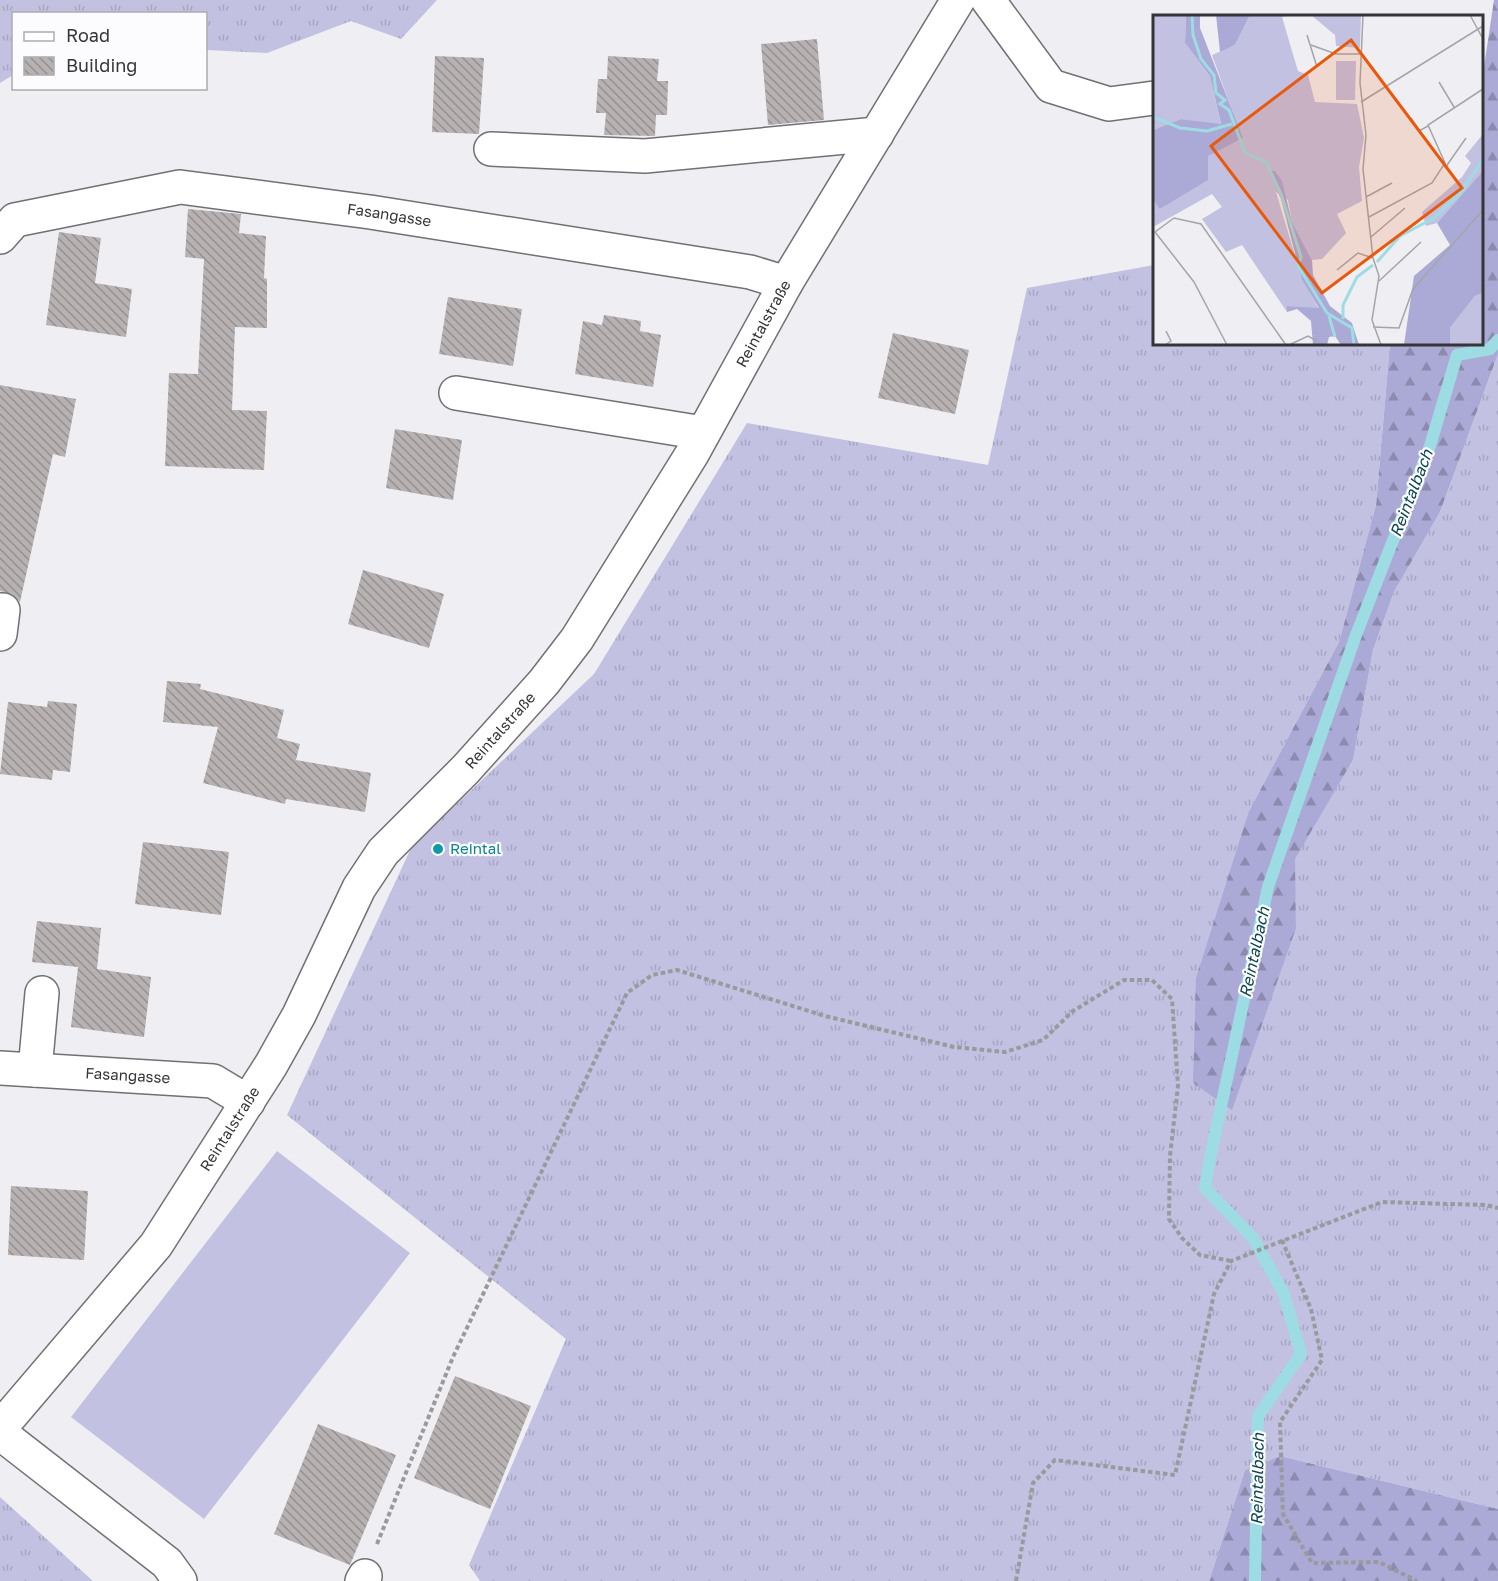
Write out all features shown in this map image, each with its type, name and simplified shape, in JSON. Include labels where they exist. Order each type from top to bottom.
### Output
[{"type":"street","name":"Reintalstraße","points":[[180,1581],[167,1563],[0,1430],[156,1245],[248,1102],[299,1015],[359,888],[383,852],[466,769],[551,674],[623,569],[703,433],[786,283],[958,0]]},
{"type":"street","points":[[988,0],[1051,86],[1109,105],[1153,98]]},
{"type":"street","points":[[491,149],[645,156],[877,134]]},
{"type":"street","name":"Fasangasse","points":[[5,226],[180,187],[439,223],[750,272],[786,283]]},
{"type":"street","points":[[456,393],[703,433]]},
{"type":"street","points":[[0,610],[3,610],[0,634]]},
{"type":"street","points":[[35,1070],[42,993]]},
{"type":"street","name":"Fasangasse","points":[[0,1068],[213,1081],[248,1102]]},
{"type":"path","points":[[364,1578],[453,1357],[601,1046],[627,993],[652,975],[677,970],[825,1016],[954,1047],[1005,1052],[1042,1040],[1073,1011],[1124,980],[1152,980],[1172,999],[1178,1086],[1170,1156],[1169,1219],[1182,1238],[1200,1255],[1231,1261],[1382,1202],[1486,1205],[1498,1208]]},
{"type":"path","points":[[1282,1240],[1311,1310],[1323,1360],[1280,1422],[1283,1514],[1312,1563],[1379,1562],[1417,1581]]},
{"type":"path","points":[[1016,1581],[1033,1483],[1055,1460],[1175,1475],[1214,1294],[1231,1261]]},
{"type":"green space","points":[[0,0],[437,0],[401,39],[351,21],[267,53],[207,50],[207,12],[12,12],[12,76],[0,83]]},
{"type":"green space","points":[[1494,0],[1498,0],[1498,354],[1440,512],[1394,592],[1373,650],[1353,760],[1295,859],[1296,928],[1232,1110],[1193,1083],[1196,978],[1249,811],[1339,642],[1376,505],[1390,345],[1483,345],[1483,73]]},
{"type":"green space","points":[[1153,265],[1153,345],[1390,345],[1376,505],[1339,642],[1249,811],[1296,928],[1294,859],[1353,760],[1373,650],[1394,592],[1440,512],[1498,354],[1498,1509],[1280,1456],[1245,1470],[1209,1581],[480,1581],[469,1565],[566,1339],[287,1115],[412,846],[594,674],[747,423],[988,465],[1027,288]]},
{"type":"green space","points":[[277,1151],[410,1253],[204,1519],[71,1417]]},
{"type":"green space","points":[[1280,1456],[1498,1509],[1498,1581],[1209,1581],[1245,1470]]},
{"type":"green space","points":[[0,1497],[93,1581],[0,1581]]},
{"type":"building","points":[[817,39],[824,120],[768,125],[761,44]]},
{"type":"building","points":[[435,56],[484,58],[479,134],[432,132]]},
{"type":"building","points":[[608,56],[659,59],[657,81],[668,81],[667,115],[656,115],[655,136],[604,135],[606,113],[596,113],[598,79],[607,79]]},
{"type":"building","points":[[188,209],[241,214],[239,233],[266,236],[264,278],[267,279],[267,328],[235,327],[232,410],[267,411],[264,470],[165,466],[169,373],[198,374],[204,259],[185,257]]},
{"type":"building","points":[[59,232],[101,238],[95,283],[132,289],[126,337],[46,325]]},
{"type":"building","points":[[448,297],[522,309],[513,366],[439,354]]},
{"type":"building","points":[[604,315],[641,321],[640,331],[661,335],[653,387],[575,374],[583,321],[602,325]]},
{"type":"building","points":[[893,333],[969,350],[955,414],[878,398]]},
{"type":"building","points":[[0,385],[76,399],[65,457],[53,454],[20,602],[12,594],[0,591]]},
{"type":"building","points":[[395,429],[462,440],[453,500],[386,488]]},
{"type":"building","points":[[363,570],[444,594],[429,648],[348,624]]},
{"type":"building","points":[[167,681],[201,684],[200,689],[284,710],[277,738],[300,744],[296,760],[371,773],[365,812],[286,799],[285,804],[203,783],[218,727],[163,722]]},
{"type":"building","points":[[48,701],[77,704],[70,772],[53,770],[52,780],[0,774],[8,702],[47,707]]},
{"type":"building","points":[[143,842],[229,852],[221,915],[135,904]]},
{"type":"building","points":[[37,921],[101,928],[97,969],[151,977],[144,1037],[71,1027],[78,967],[32,962]]},
{"type":"building","points":[[11,1186],[88,1191],[84,1260],[8,1255]]},
{"type":"building","points":[[455,1376],[531,1406],[490,1509],[414,1478]]},
{"type":"building","points":[[318,1424],[396,1455],[350,1565],[274,1534]]},
{"type":"waterway","name":"Reintalbach","points":[[1255,1581],[1258,1416],[1301,1354],[1284,1294],[1253,1238],[1205,1188],[1210,1158],[1268,887],[1356,635],[1430,446],[1457,355],[1490,349],[1498,340]]},
{"type":"place","name":"Reintal","points":[[438,849]]}]
